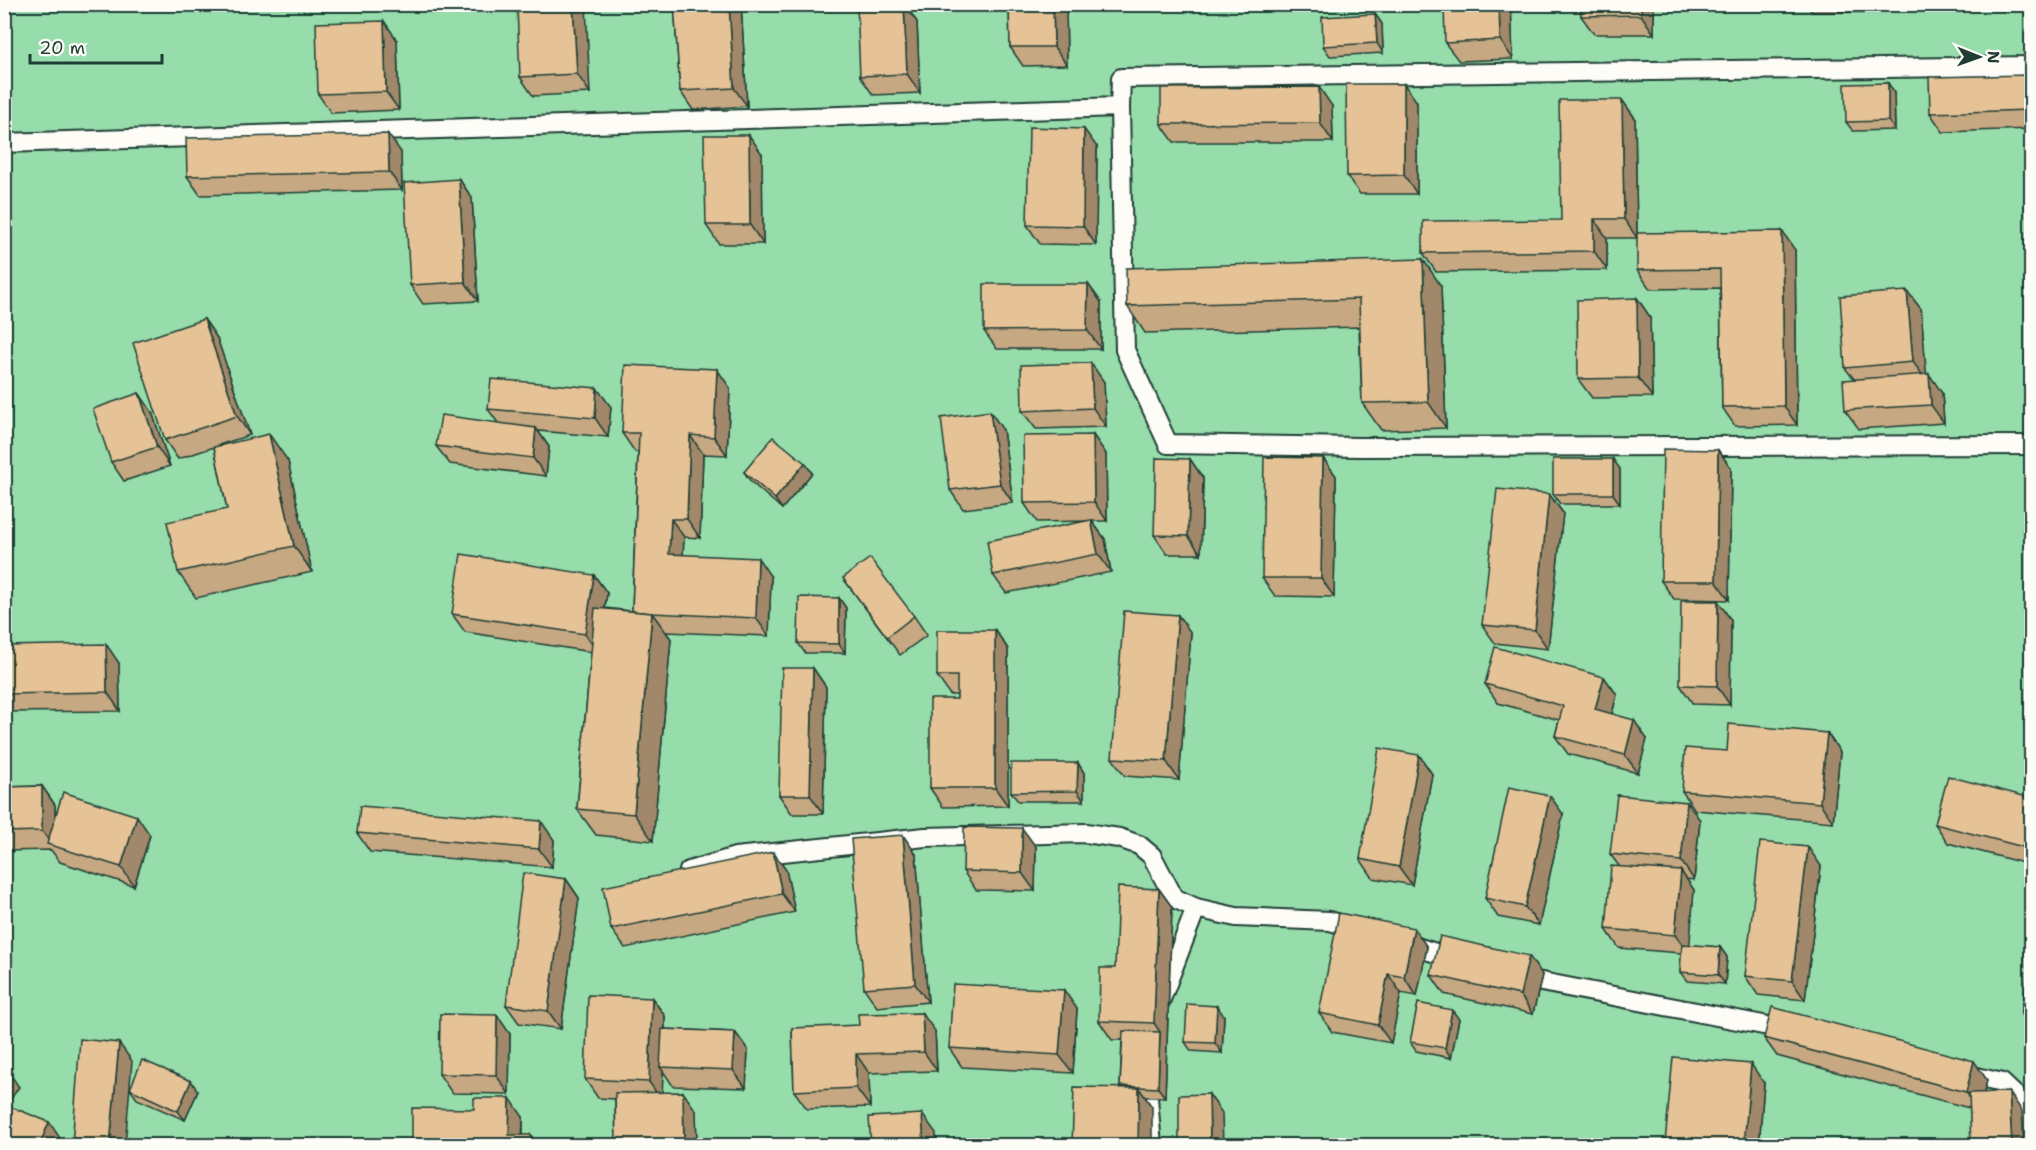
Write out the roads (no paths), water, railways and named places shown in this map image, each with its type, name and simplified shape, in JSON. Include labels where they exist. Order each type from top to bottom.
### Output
[{"type":"lane","points":[[2031,66],[1121,78],[1120,107],[1125,350],[1168,444],[1360,447],[2031,444]]},
{"type":"lane","points":[[4,143],[1120,107]]},
{"type":"lane","points":[[668,877],[735,857],[925,837],[1086,833],[1119,838],[1139,845],[1152,856],[1174,898],[1196,908],[1236,917],[1330,921],[1473,964]]},
{"type":"lane","points":[[1152,1023],[1196,908]]},
{"type":"lane","points":[[1495,971],[1804,1034]]},
{"type":"lane","points":[[1148,1055],[1146,1077],[1152,1146]]},
{"type":"lane","points":[[1942,1068],[2002,1083],[2019,1099],[2031,1121],[2031,1146]]}]
